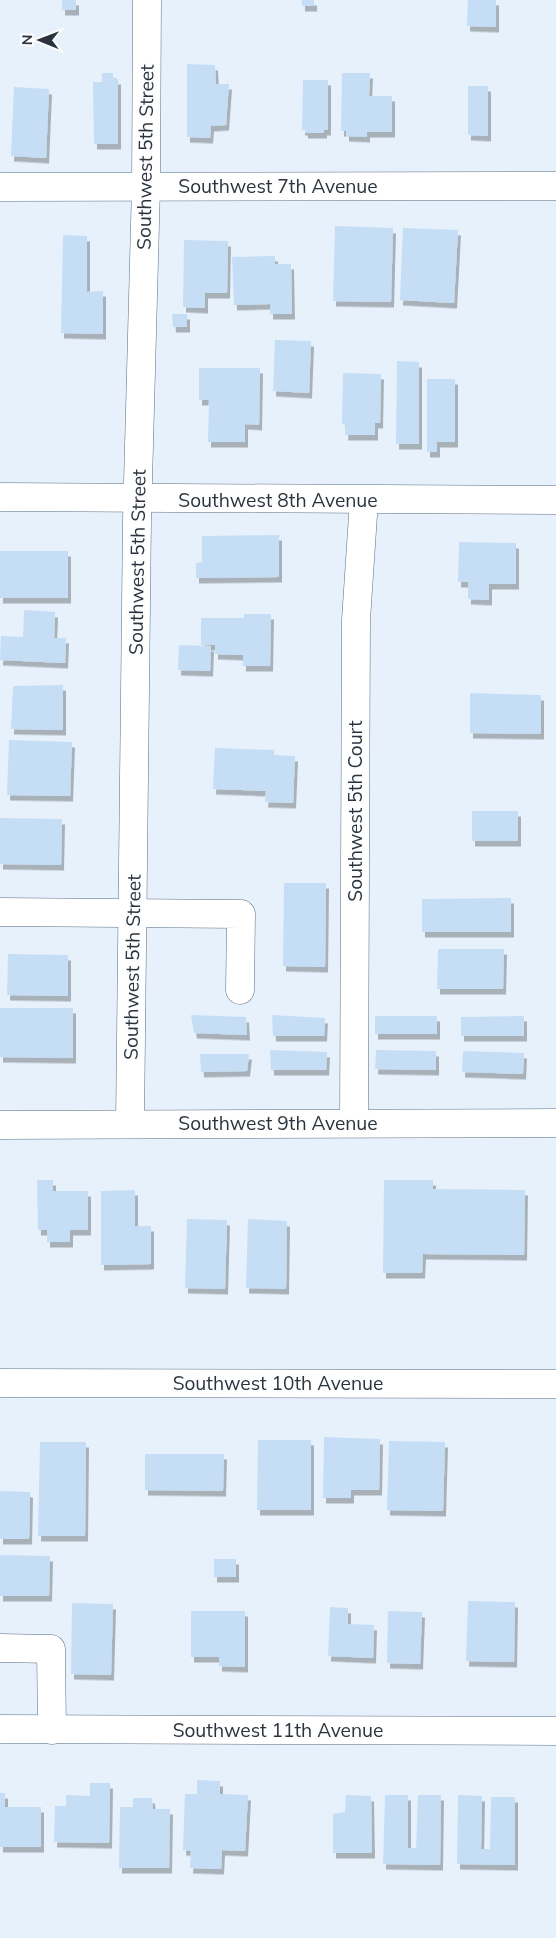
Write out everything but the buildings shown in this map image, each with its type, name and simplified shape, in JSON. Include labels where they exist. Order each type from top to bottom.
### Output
[{"type":"street","name":"Southwest 5th Street","points":[[130,1124],[137,500],[146,187],[147,0]]},
{"type":"street","name":"Southwest 7th Avenue","points":[[0,188],[556,186]]},
{"type":"street","name":"Southwest 8th Avenue","points":[[0,497],[137,500],[556,500]]},
{"type":"street","name":"Southwest 5th Court","points":[[354,1123],[356,620],[364,500]]},
{"type":"street","points":[[0,912],[241,914],[240,990]]},
{"type":"street","name":"Southwest 9th Avenue","points":[[0,1125],[556,1123]]},
{"type":"street","name":"Southwest 10th Avenue","points":[[0,1383],[556,1384]]},
{"type":"street","points":[[0,1648],[52,1649],[52,1730]]},
{"type":"street","name":"Southwest 11th Avenue","points":[[0,1729],[556,1731]]}]
